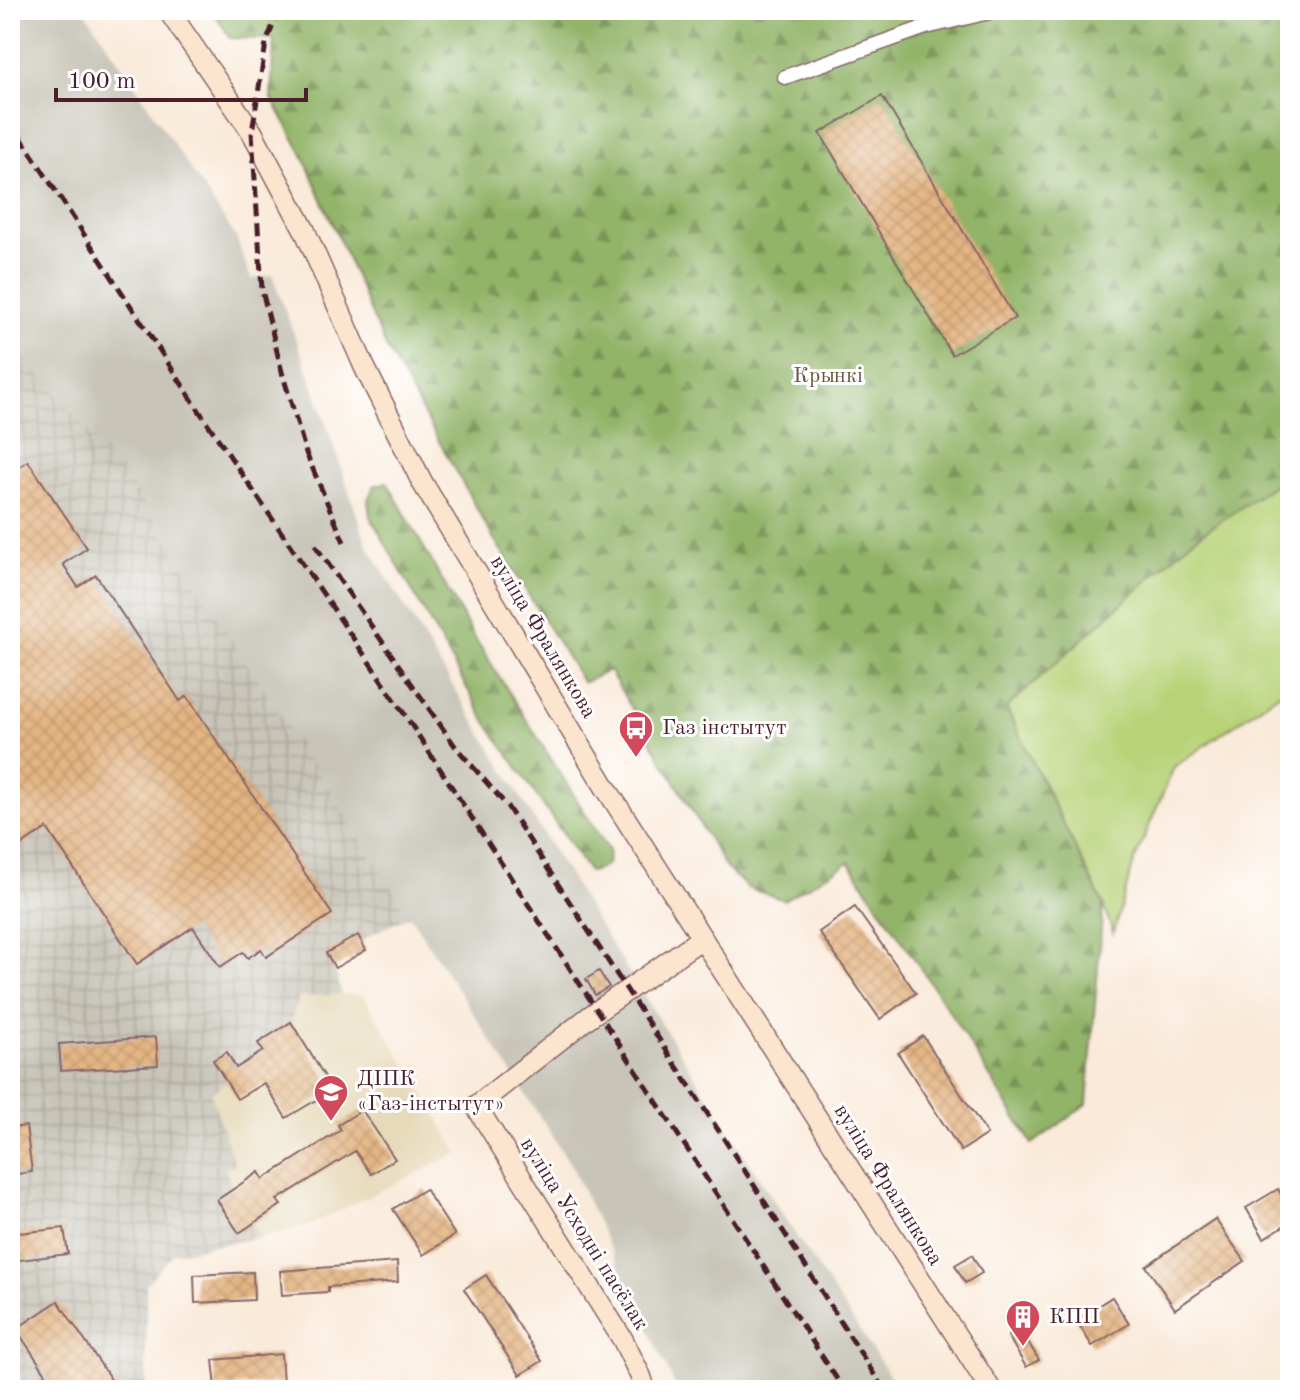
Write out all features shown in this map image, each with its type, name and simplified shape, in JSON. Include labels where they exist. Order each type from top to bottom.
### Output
[{"type":"main road","name":"вуліца Фралянкова","points":[[168,10],[252,132],[305,231],[364,366],[422,482],[604,785],[991,1390]]},
{"type":"main road","name":"вуліца Усходні пасёлак","points":[[645,1390],[623,1340],[476,1106],[589,1017],[702,938]]},
{"type":"street","points":[[785,77],[926,27],[997,10]]},
{"type":"shaded area","points":[[10,10],[84,10],[236,237],[251,279],[272,275],[367,545],[592,914],[784,1217],[899,1390],[678,1390],[571,1165],[126,476],[10,341]]},
{"type":"shaded area","points":[[10,337],[129,470],[410,916],[370,935],[335,968],[341,994],[299,997],[291,1022],[263,1051],[211,1094],[235,1165],[226,1169],[233,1189],[261,1237],[174,1253],[146,1284],[146,1390],[10,1390]]},
{"type":"shaded area","name":"ДІПК «Газ-інстытут»","points":[[364,996],[459,1153],[305,1227],[261,1237],[233,1189],[226,1168],[235,1165],[211,1094],[263,1051],[299,997]]},
{"type":"green space","name":"Крынкі","points":[[213,10],[1290,10],[1290,474],[1191,541],[1006,708],[1103,904],[1087,1104],[1032,1144],[946,1006],[849,862],[784,900],[748,888],[726,868],[609,670],[583,683],[491,534],[385,345],[302,153],[271,97],[274,39],[230,38]]},
{"type":"green space","points":[[1290,472],[1290,686],[1174,767],[1135,859],[1113,933],[1103,904],[1006,708],[1191,541]]},
{"type":"green space","points":[[387,482],[473,635],[609,851],[607,864],[597,870],[589,872],[485,720],[370,516],[368,500],[374,486]]},
{"type":"building","points":[[882,96],[1015,318],[952,355],[820,133]]},
{"type":"building","points":[[28,461],[87,548],[63,564],[78,587],[96,575],[180,701],[187,696],[332,914],[266,957],[261,949],[248,958],[243,952],[220,967],[193,927],[137,964],[47,828],[10,853],[10,473]]},
{"type":"building","points":[[855,907],[916,993],[880,1019],[819,932]]},
{"type":"building","points":[[358,935],[366,950],[335,968],[326,953]]},
{"type":"building","points":[[599,971],[609,987],[595,995],[586,979]]},
{"type":"building","points":[[291,1022],[333,1090],[286,1118],[264,1083],[237,1099],[213,1060],[227,1052],[236,1068],[263,1051],[258,1043]]},
{"type":"building","points":[[923,1036],[987,1134],[961,1151],[898,1053]]},
{"type":"building","points":[[156,1037],[158,1065],[61,1071],[59,1044]]},
{"type":"building","points":[[362,1110],[395,1159],[371,1174],[355,1151],[277,1200],[281,1205],[239,1233],[217,1200],[259,1172],[263,1179],[341,1130],[338,1125]]},
{"type":"building","points":[[26,1126],[32,1172],[10,1175],[10,1128]]},
{"type":"building","points":[[425,1189],[455,1235],[423,1255],[393,1209]]},
{"type":"building","points":[[1278,1189],[1290,1209],[1290,1222],[1264,1238],[1246,1208]]},
{"type":"building","points":[[1215,1219],[1245,1261],[1175,1309],[1146,1266]]},
{"type":"building","points":[[64,1228],[68,1254],[13,1261],[10,1234]]},
{"type":"building","points":[[972,1255],[982,1273],[965,1283],[955,1265]]},
{"type":"building","points":[[397,1262],[398,1282],[328,1287],[328,1292],[282,1295],[280,1271]]},
{"type":"building","points":[[253,1272],[254,1300],[195,1303],[194,1275]]},
{"type":"building","points":[[486,1275],[542,1361],[520,1375],[464,1289]]},
{"type":"building","points":[[1112,1297],[1129,1324],[1092,1346],[1076,1320]]},
{"type":"building","points":[[58,1301],[118,1390],[57,1390],[16,1329]]},
{"type":"building","name":"КПП","points":[[1020,1329],[1039,1360],[1026,1367],[1008,1336]]},
{"type":"building","points":[[281,1354],[283,1383],[216,1388],[213,1360]]},
{"type":"railway","points":[[279,10],[266,43],[252,132],[262,290],[306,453],[344,542]]},
{"type":"railway","points":[[10,121],[202,415],[403,712],[844,1390]]},
{"type":"railway","points":[[315,545],[455,746],[507,806],[884,1390]]},
{"type":"place","name":"Газ інстытут","points":[[636,759]]},
{"type":"place","name":"ДІПК «Газ-інстытут»","points":[[331,1123]]},
{"type":"place","name":"КПП","points":[[1023,1348]]}]
